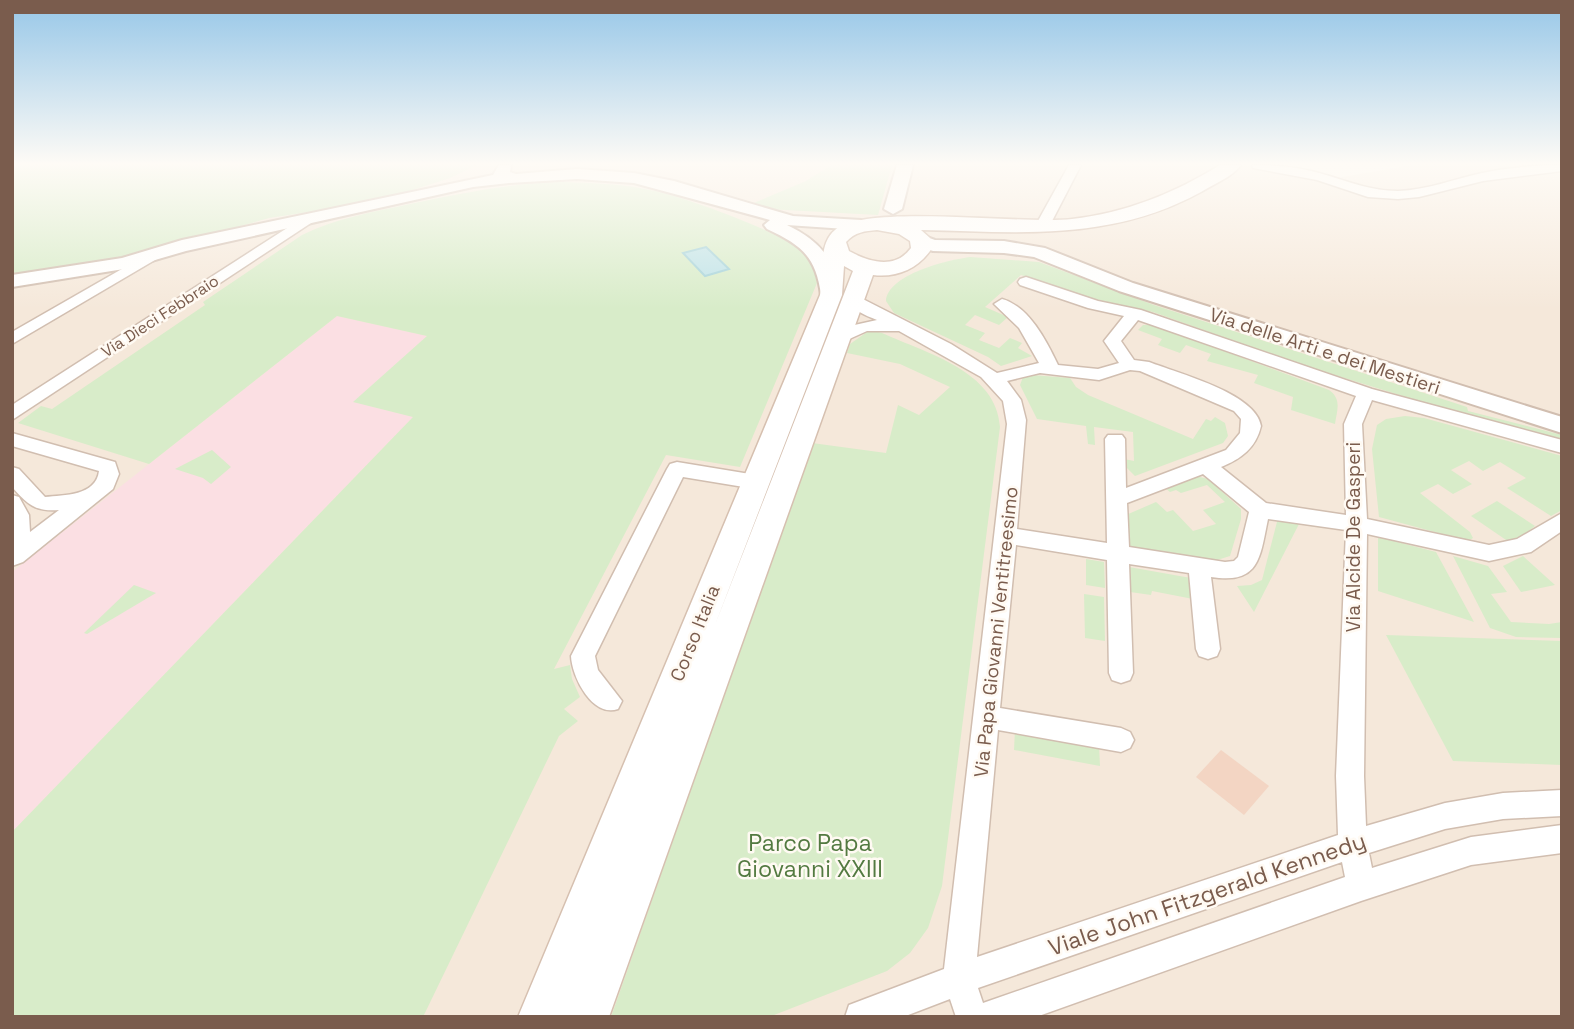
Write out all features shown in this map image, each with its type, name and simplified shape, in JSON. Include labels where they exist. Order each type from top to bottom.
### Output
[{"type":"main road","points":[[910,229],[923,248],[920,256],[902,266],[865,267],[845,259],[837,242],[869,225],[897,227],[925,231],[964,224],[1045,227],[1089,222],[1127,213]]},
{"type":"main road","name":"Corso Italia","points":[[586,1017],[836,340],[842,297],[835,280],[832,260],[837,242]]},
{"type":"main road","name":"Corso Italia","points":[[541,1017],[756,482],[842,297],[865,267]]},
{"type":"street","points":[[12,281],[96,269],[332,213]]},
{"type":"street","points":[[745,213],[792,234],[817,252],[842,297],[918,336]]},
{"type":"street","points":[[762,213],[793,221],[910,229],[933,245],[1024,249],[1090,273]]},
{"type":"street","points":[[909,213],[910,229]]},
{"type":"street","points":[[1045,227],[1049,213]]},
{"type":"street","points":[[749,215],[837,242]]},
{"type":"street","name":"Via Dieci Febbraio","points":[[12,414],[309,218]]},
{"type":"street","points":[[902,266],[956,254],[990,252],[1025,256],[1090,273]]},
{"type":"street","points":[[12,339],[155,254]]},
{"type":"street","name":"Via delle Arti e dei Mestieri","points":[[1090,273],[1126,287],[1562,425]]},
{"type":"street","points":[[1026,282],[1094,305],[1135,313],[1366,393],[1562,447]]},
{"type":"street","points":[[1002,304],[1016,313],[1030,329],[1051,369]]},
{"type":"street","points":[[1129,365],[1112,341],[1135,313]]},
{"type":"street","points":[[836,340],[856,328],[870,325],[887,326],[918,336]]},
{"type":"street","name":"Via Papa Giovanni Ventitreesimo","points":[[918,336],[970,361],[995,379],[1012,398],[1017,414],[960,979]]},
{"type":"street","points":[[995,379],[1022,371],[1051,369],[1099,375],[1129,365],[1143,366],[1231,401],[1247,412],[1252,427],[1242,446],[1233,455],[1117,499]]},
{"type":"street","name":"Via Alcide De Gasperi","points":[[1361,886],[1353,844],[1350,776],[1357,524],[1353,424],[1366,393]]},
{"type":"street","points":[[13,438],[108,467],[109,474],[106,484],[14,557]]},
{"type":"street","points":[[1115,439],[1121,673]]},
{"type":"street","points":[[1207,466],[1260,510],[1357,524],[1489,554],[1523,546],[1558,529]]},
{"type":"street","points":[[608,701],[590,680],[583,667],[583,656],[677,469],[756,482]]},
{"type":"street","points":[[12,474],[38,502],[44,504],[86,500]]},
{"type":"street","points":[[12,502],[18,509],[21,525],[14,557]]},
{"type":"street","points":[[1006,536],[1225,571],[1240,569],[1248,561],[1260,510]]},
{"type":"street","points":[[1199,567],[1208,649]]},
{"type":"street","points":[[987,717],[1121,740]]},
{"type":"street","name":"Viale John Fitzgerald Kennedy","points":[[860,1017],[960,979],[1353,844],[1445,816],[1503,806],[1562,803]]},
{"type":"street","name":"Viale John Fitzgerald Kennedy","points":[[990,1017],[1361,886],[1471,851],[1562,838]]},
{"type":"street","points":[[960,979],[972,1017]]},
{"type":"shaded area","points":[[12,213],[1562,213],[1562,1017],[12,1017]]},
{"type":"shaded area","points":[[337,316],[427,336],[354,402],[413,417],[12,832],[12,572]]},
{"type":"green space","points":[[12,213],[302,213],[269,218],[108,263],[12,276]]},
{"type":"green space","points":[[369,213],[722,213],[771,233],[800,250],[811,265],[817,283],[740,467],[666,455],[554,669],[570,665],[572,679],[580,697],[564,709],[578,721],[559,736],[423,1017],[12,1017],[12,832],[413,417],[353,402],[427,336],[337,316],[149,464],[18,423],[41,406],[52,409],[302,235]]},
{"type":"green space","points":[[841,213],[879,213],[878,215]]},
{"type":"green space","points":[[970,257],[1039,262],[1154,305],[1467,407],[1468,411],[1562,435],[1562,441],[1435,406],[1299,364],[1153,312],[1094,300],[1021,275],[985,307],[1008,317],[999,325],[975,315],[965,325],[985,333],[979,340],[999,348],[1010,338],[1022,343],[1018,348],[1032,356],[1001,366],[988,357],[894,313],[886,301],[889,291],[908,276],[934,265]]},
{"type":"green space","points":[[1143,325],[1151,325],[1190,338],[1329,390],[1337,401],[1335,424],[1291,410],[1293,397],[1254,383],[1258,375],[1207,361],[1211,354],[1186,345],[1180,353],[1158,345],[1162,339],[1138,330]]},
{"type":"green space","name":"Parco Papa Giovanni XXIII","points":[[870,330],[938,357],[973,378],[996,408],[1000,427],[942,886],[928,928],[910,953],[887,971],[769,1017],[611,1017],[812,443],[886,453],[898,405],[919,415],[950,387],[900,364],[847,353],[850,344]]},
{"type":"green space","points":[[1032,375],[1070,378],[1076,387],[1088,395],[1193,439],[1206,419],[1211,421],[1215,417],[1225,423],[1228,436],[1223,443],[1135,476],[1124,465],[1124,459],[1134,461],[1133,432],[1094,427],[1095,445],[1088,444],[1086,426],[1037,419],[1020,385],[1023,377]]},
{"type":"green space","points":[[1405,416],[1424,418],[1562,456],[1562,510],[1551,516],[1507,488],[1526,478],[1500,462],[1483,471],[1469,461],[1451,470],[1472,484],[1453,494],[1438,484],[1420,493],[1470,532],[1473,538],[1468,541],[1379,517],[1372,449],[1377,425],[1386,419]]},
{"type":"green space","points":[[212,450],[231,467],[211,484],[203,478],[175,469]]},
{"type":"green space","points":[[1196,476],[1208,479],[1241,509],[1241,519],[1230,556],[1214,561],[1128,546],[1126,515],[1156,502],[1167,512],[1173,510],[1193,531],[1216,524],[1203,510],[1225,502],[1207,485],[1181,493],[1176,490],[1170,492],[1164,487]]},
{"type":"green space","points":[[1497,501],[1535,526],[1518,539],[1509,542],[1471,516]]},
{"type":"green space","points":[[1278,518],[1321,525],[1322,528],[1299,524],[1254,612],[1237,586],[1251,585],[1262,580]]},
{"type":"green space","points":[[1378,537],[1436,552],[1474,622],[1378,591]]},
{"type":"green space","points":[[1453,556],[1488,566],[1507,592],[1491,594],[1511,622],[1562,622],[1562,638],[1516,637],[1490,628]]},
{"type":"green space","points":[[1523,556],[1555,585],[1521,592],[1503,566]]},
{"type":"green space","points":[[1086,559],[1104,562],[1105,588],[1086,585]]},
{"type":"green space","points":[[1129,567],[1191,578],[1193,599],[1152,591],[1151,595],[1130,592]]},
{"type":"green space","points":[[134,585],[156,593],[87,634],[84,633]]},
{"type":"green space","points":[[1084,594],[1104,597],[1105,641],[1085,638]]},
{"type":"green space","points":[[1386,635],[1562,641],[1562,765],[1453,761]]},
{"type":"green space","points":[[1015,729],[1099,745],[1100,766],[1014,750]]},
{"type":"water","points":[[706,247],[729,269],[705,276],[683,253]]},
{"type":"building","points":[[1221,750],[1269,786],[1244,815],[1196,777]]}]
